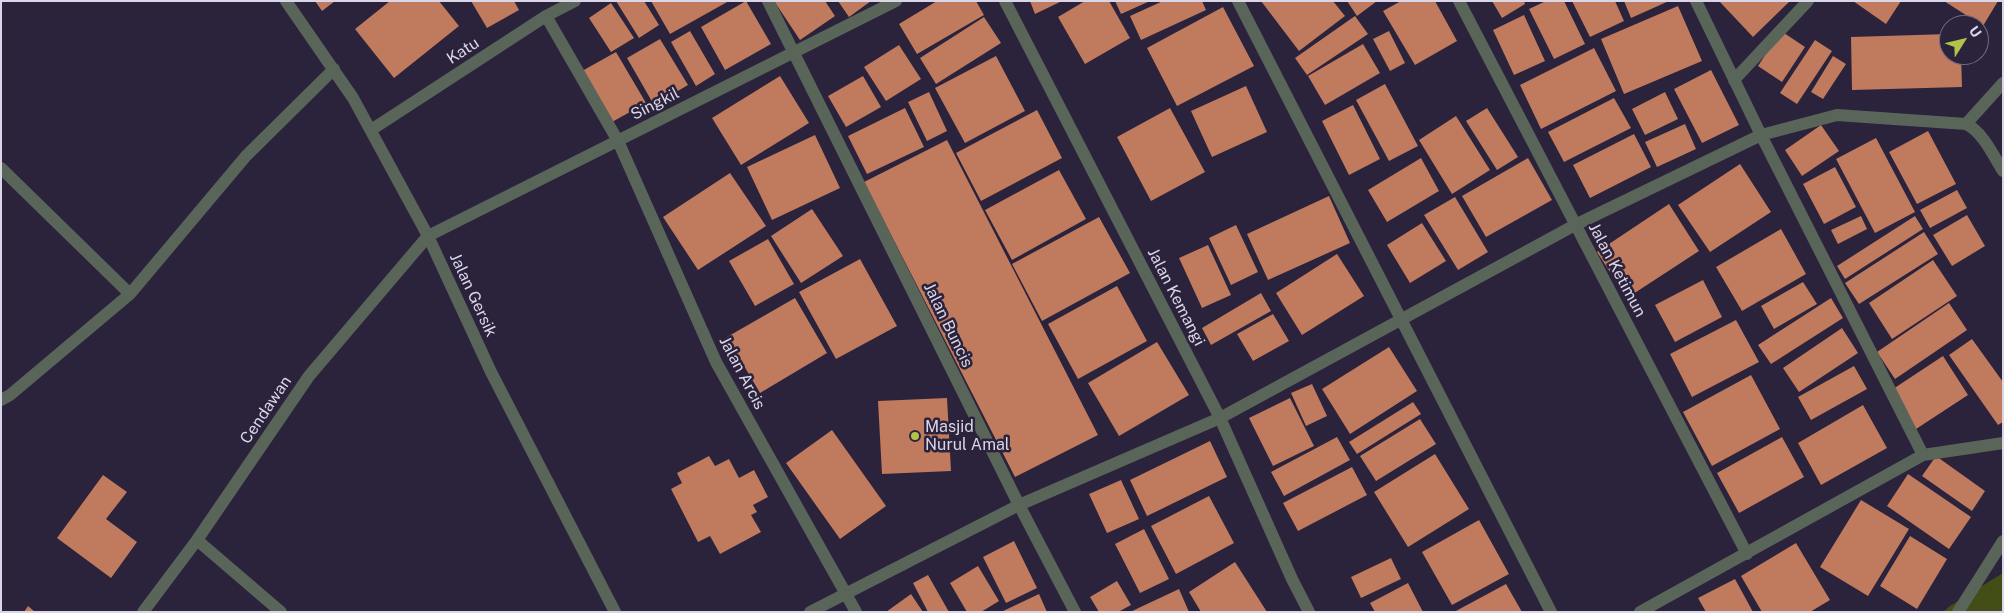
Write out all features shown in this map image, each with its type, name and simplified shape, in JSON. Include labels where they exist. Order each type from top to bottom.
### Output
[{"type":"street","name":"Jalan Gersik","points":[[286,1],[334,69],[371,130],[428,236],[491,372],[615,612]]},
{"type":"street","name":"Katu","points":[[371,130],[546,16],[575,1]]},
{"type":"street","name":"Jalan Buncis","points":[[768,1],[1019,505],[1075,612]]},
{"type":"street","name":"Singkil","points":[[428,236],[896,1]]},
{"type":"street","name":"Jalan Kemangi","points":[[1005,1],[1220,418],[1292,579],[1309,612]]},
{"type":"street","points":[[1238,1],[1551,612]]},
{"type":"street","name":"Jalan Ketimun","points":[[1459,1],[1747,554]]},
{"type":"street","points":[[1696,1],[1761,135],[1923,455]]},
{"type":"street","points":[[1734,80],[1808,1]]},
{"type":"street","name":"Jalan Arcis","points":[[546,16],[618,141],[716,362],[856,612]]},
{"type":"street","points":[[1,400],[10,395],[130,294],[246,156],[334,69]]},
{"type":"street","points":[[1966,124],[2003,83]]},
{"type":"street","points":[[810,612],[1019,505],[1220,418],[1575,225],[1761,135],[1837,115],[1966,124],[1974,128],[1979,134],[2003,171]]},
{"type":"street","points":[[1,168],[130,294]]},
{"type":"street","name":"Cendawan","points":[[143,612],[197,540],[309,376],[428,236]]},
{"type":"street","points":[[1640,612],[1923,455],[2003,443]]},
{"type":"street","points":[[197,540],[281,612]]},
{"type":"street","points":[[1958,612],[2003,541]]},
{"type":"green space","points":[[2003,573],[2003,612],[1943,612],[1950,606]]},
{"type":"building","points":[[315,1],[335,1],[322,11]]},
{"type":"building","points":[[390,1],[439,1],[459,26],[394,78],[355,29]]},
{"type":"building","points":[[471,1],[514,1],[519,10],[487,28]]},
{"type":"building","points":[[616,1],[644,1],[659,25],[639,38]]},
{"type":"building","points":[[651,1],[729,1],[670,34]]},
{"type":"building","points":[[746,1],[771,44],[725,70],[701,27]]},
{"type":"building","points":[[774,1],[825,1],[835,16],[800,40]]},
{"type":"building","points":[[838,1],[871,1],[849,17]]},
{"type":"building","points":[[937,1],[976,1],[984,15],[917,54],[899,24]]},
{"type":"building","points":[[1030,1],[1062,1],[1035,14]]},
{"type":"building","points":[[1085,1],[1109,1],[1130,38],[1085,64],[1058,17]]},
{"type":"building","points":[[1115,1],[1150,1],[1121,14]]},
{"type":"building","points":[[1163,1],[1202,1],[1206,10],[1141,40],[1130,16]]},
{"type":"building","points":[[1261,1],[1333,1],[1345,16],[1299,51]]},
{"type":"building","points":[[1347,1],[1377,1],[1357,16]]},
{"type":"building","points":[[1401,1],[1435,1],[1457,41],[1415,65],[1383,11]]},
{"type":"building","points":[[1492,1],[1524,1],[1525,4],[1502,18]]},
{"type":"building","points":[[1546,1],[1564,1],[1585,44],[1554,59],[1529,9]]},
{"type":"building","points":[[1572,1],[1615,1],[1624,21],[1590,37]]},
{"type":"building","points":[[1624,1],[1669,1],[1631,18]]},
{"type":"building","points":[[1719,1],[1790,1],[1753,37]]},
{"type":"building","points":[[1853,1],[1901,1],[1886,24]]},
{"type":"building","points":[[1944,1],[1998,1],[1989,16],[1966,15]]},
{"type":"building","points":[[611,3],[634,38],[611,52],[589,18]]},
{"type":"building","points":[[1678,6],[1702,61],[1624,94],[1601,39]]},
{"type":"building","points":[[1223,7],[1254,66],[1177,106],[1147,48]]},
{"type":"building","points":[[1524,15],[1545,61],[1514,75],[1493,30]]},
{"type":"building","points":[[1355,16],[1368,34],[1307,75],[1295,58]]},
{"type":"building","points":[[984,17],[1001,43],[936,84],[920,58]]},
{"type":"building","points":[[690,31],[715,74],[696,86],[671,42]]},
{"type":"building","points":[[1389,31],[1405,63],[1390,71],[1373,39]]},
{"type":"building","points":[[1781,31],[1805,47],[1782,82],[1758,66]]},
{"type":"building","points":[[1939,34],[1939,65],[1961,65],[1962,87],[1852,90],[1851,37]]},
{"type":"building","points":[[660,39],[688,85],[654,105],[627,58]]},
{"type":"building","points":[[1815,40],[1832,51],[1797,104],[1780,93]]},
{"type":"building","points":[[1363,44],[1380,73],[1325,105],[1308,76]]},
{"type":"building","points":[[899,45],[921,79],[886,101],[864,67]]},
{"type":"building","points":[[1594,48],[1616,91],[1541,129],[1520,85]]},
{"type":"building","points":[[616,52],[646,103],[612,122],[582,71]]},
{"type":"building","points":[[996,56],[1025,111],[965,143],[935,88]]},
{"type":"building","points":[[1833,56],[1846,64],[1823,99],[1811,92]]},
{"type":"building","points":[[1711,70],[1739,125],[1702,143],[1674,89]]},
{"type":"building","points":[[780,76],[809,123],[741,165],[712,118]]},
{"type":"building","points":[[863,76],[881,107],[846,127],[828,96]]},
{"type":"building","points":[[1385,84],[1418,146],[1389,161],[1356,100]]},
{"type":"building","points":[[1246,86],[1267,132],[1212,157],[1191,111]]},
{"type":"building","points":[[929,92],[947,131],[927,141],[908,102]]},
{"type":"building","points":[[1665,92],[1678,119],[1645,135],[1632,109]]},
{"type":"building","points":[[1614,98],[1631,128],[1564,162],[1548,132]]},
{"type":"building","points":[[1353,105],[1380,159],[1349,175],[1322,121]]},
{"type":"building","points":[[905,108],[924,147],[867,174],[848,136]]},
{"type":"building","points":[[1170,108],[1205,172],[1151,201],[1117,137]]},
{"type":"building","points":[[1487,108],[1518,157],[1497,170],[1466,121]]},
{"type":"building","points":[[1037,110],[1062,158],[981,201],[956,153]]},
{"type":"building","points":[[1456,116],[1490,170],[1452,194],[1419,140]]},
{"type":"building","points":[[1685,124],[1696,149],[1657,167],[1645,142]]},
{"type":"building","points":[[1821,125],[1839,151],[1802,176],[1785,150]]},
{"type":"building","points":[[1928,131],[1956,184],[1917,204],[1889,152]]},
{"type":"building","points":[[1634,134],[1651,167],[1590,198],[1573,165]]},
{"type":"building","points":[[815,135],[840,188],[772,220],[747,167]]},
{"type":"building","points":[[1876,138],[1915,212],[1875,233],[1836,159]]},
{"type":"building","points":[[947,140],[1098,435],[1015,477],[864,182]]},
{"type":"building","points":[[1421,158],[1439,191],[1387,222],[1368,190]]},
{"type":"building","points":[[1528,158],[1552,200],[1486,237],[1462,196]]},
{"type":"building","points":[[1740,164],[1771,212],[1710,252],[1678,205]]},
{"type":"building","points":[[1835,167],[1856,207],[1824,224],[1803,184]]},
{"type":"building","points":[[1059,170],[1086,219],[1012,260],[985,210]]},
{"type":"building","points":[[730,173],[766,226],[698,270],[663,217]]},
{"type":"building","points":[[1957,190],[1967,208],[1930,228],[1920,210]]},
{"type":"building","points":[[1329,196],[1350,243],[1268,280],[1247,234]]},
{"type":"building","points":[[1455,197],[1488,252],[1458,270],[1424,215]]},
{"type":"building","points":[[1669,204],[1699,251],[1627,298],[1597,252]]},
{"type":"building","points":[[812,209],[843,256],[801,283],[771,236]]},
{"type":"building","points":[[1967,215],[1985,246],[1952,266],[1933,235]]},
{"type":"building","points":[[1861,216],[1867,229],[1838,244],[1831,230]]},
{"type":"building","points":[[1915,216],[1923,229],[1845,279],[1837,266]]},
{"type":"building","points":[[1099,217],[1130,273],[1042,321],[1012,264]]},
{"type":"building","points":[[1422,223],[1446,261],[1410,283],[1387,245]]},
{"type":"building","points":[[1236,225],[1258,272],[1231,285],[1209,238]]},
{"type":"building","points":[[1781,229],[1806,274],[1742,311],[1716,267]]},
{"type":"building","points":[[1924,232],[1938,254],[1859,304],[1845,283]]},
{"type":"building","points":[[768,239],[794,284],[755,306],[729,261]]},
{"type":"building","points":[[1208,245],[1231,295],[1202,308],[1179,258]]},
{"type":"building","points":[[1337,254],[1364,296],[1302,335],[1276,293]]},
{"type":"building","points":[[860,259],[897,326],[836,359],[799,292]]},
{"type":"building","points":[[1933,260],[1957,296],[1892,339],[1869,303]]},
{"type":"building","points":[[1703,280],[1722,317],[1675,342],[1655,305]]},
{"type":"building","points":[[1803,282],[1817,304],[1774,329],[1761,306]]},
{"type":"building","points":[[1117,286],[1147,341],[1078,379],[1048,324]]},
{"type":"building","points":[[1261,293],[1271,311],[1211,345],[1202,328]]},
{"type":"building","points":[[795,298],[827,353],[760,393],[727,337]]},
{"type":"building","points":[[1831,298],[1843,318],[1771,364],[1758,345]]},
{"type":"building","points":[[1949,303],[1967,330],[1895,379],[1877,352]]},
{"type":"building","points":[[1273,314],[1289,341],[1253,361],[1237,334]]},
{"type":"building","points":[[1736,320],[1759,362],[1692,397],[1670,354]]},
{"type":"building","points":[[1842,328],[1858,353],[1799,392],[1783,368]]},
{"type":"building","points":[[1972,339],[2003,382],[2003,422],[1998,425],[1949,355]]},
{"type":"building","points":[[1157,342],[1189,395],[1119,436],[1088,383]]},
{"type":"building","points":[[1389,347],[1417,391],[1350,434],[1322,389]]},
{"type":"building","points":[[1943,356],[1968,395],[1916,429],[1890,391]]},
{"type":"building","points":[[1854,366],[1867,389],[1811,420],[1798,397]]},
{"type":"building","points":[[1751,375],[1780,429],[1712,466],[1683,412]]},
{"type":"building","points":[[1312,384],[1327,416],[1306,426],[1291,393]]},
{"type":"building","name":"Masjid Nurul Amal","points":[[947,398],[951,471],[882,474],[878,401]]},
{"type":"building","points":[[1290,398],[1314,446],[1273,466],[1249,418]]},
{"type":"building","points":[[1413,402],[1421,414],[1357,454],[1349,442]]},
{"type":"building","points":[[1863,405],[1887,448],[1821,485],[1798,443]]},
{"type":"building","points":[[1420,419],[1436,444],[1376,481],[1360,456]]},
{"type":"building","points":[[832,430],[886,506],[840,539],[786,463]]},
{"type":"building","points":[[1337,437],[1350,460],[1284,496],[1271,472]]},
{"type":"building","points":[[1782,437],[1804,477],[1739,513],[1717,473]]},
{"type":"building","points":[[1210,441],[1227,477],[1147,516],[1130,480]]},
{"type":"building","points":[[1435,454],[1469,509],[1408,547],[1374,492]]},
{"type":"building","points":[[709,456],[715,466],[729,459],[739,478],[754,470],[768,497],[753,505],[757,512],[751,515],[761,532],[720,554],[710,536],[698,542],[671,489],[682,483],[677,473]]},
{"type":"building","points":[[1936,456],[1985,491],[1972,511],[1922,476]]},
{"type":"building","points":[[1352,467],[1367,495],[1298,531],[1283,503]]},
{"type":"building","points":[[1908,474],[1971,517],[1949,549],[1887,506]]},
{"type":"building","points":[[103,475],[127,492],[106,519],[137,542],[111,578],[57,538]]},
{"type":"building","points":[[1121,480],[1139,519],[1107,533],[1089,494]]},
{"type":"building","points":[[1209,496],[1234,543],[1176,574],[1151,526]]},
{"type":"building","points":[[1861,500],[1909,529],[1868,596],[1820,567]]},
{"type":"building","points":[[1479,520],[1509,574],[1452,605],[1422,552]]},
{"type":"building","points":[[1144,529],[1169,579],[1140,593],[1115,544]]},
{"type":"building","points":[[1910,536],[1947,559],[1917,609],[1880,586]]},
{"type":"building","points":[[1014,541],[1037,588],[1006,603],[983,557]]},
{"type":"building","points":[[1796,543],[1830,600],[1810,612],[1762,612],[1741,576]]},
{"type":"building","points":[[1391,558],[1401,579],[1361,598],[1351,577]]},
{"type":"building","points":[[1235,562],[1267,612],[1201,612],[1189,592]]},
{"type":"building","points":[[978,566],[999,601],[981,612],[967,612],[950,583]]},
{"type":"building","points":[[928,575],[949,612],[928,612],[913,583]]},
{"type":"building","points":[[1735,579],[1753,612],[1706,612],[1698,598]]},
{"type":"building","points":[[1117,581],[1131,605],[1118,612],[1099,612],[1090,597]]},
{"type":"building","points":[[1408,583],[1423,612],[1375,612],[1370,603]]},
{"type":"building","points":[[1506,584],[1522,612],[1454,612]]},
{"type":"building","points":[[1179,589],[1189,612],[1130,612]]},
{"type":"building","points":[[911,594],[923,612],[886,612]]},
{"type":"building","points":[[1039,594],[1047,612],[1001,612]]},
{"type":"building","points":[[28,606],[35,612],[24,612]]},
{"type":"place","name":"Masjid Nurul Amal","points":[[915,436]]}]
